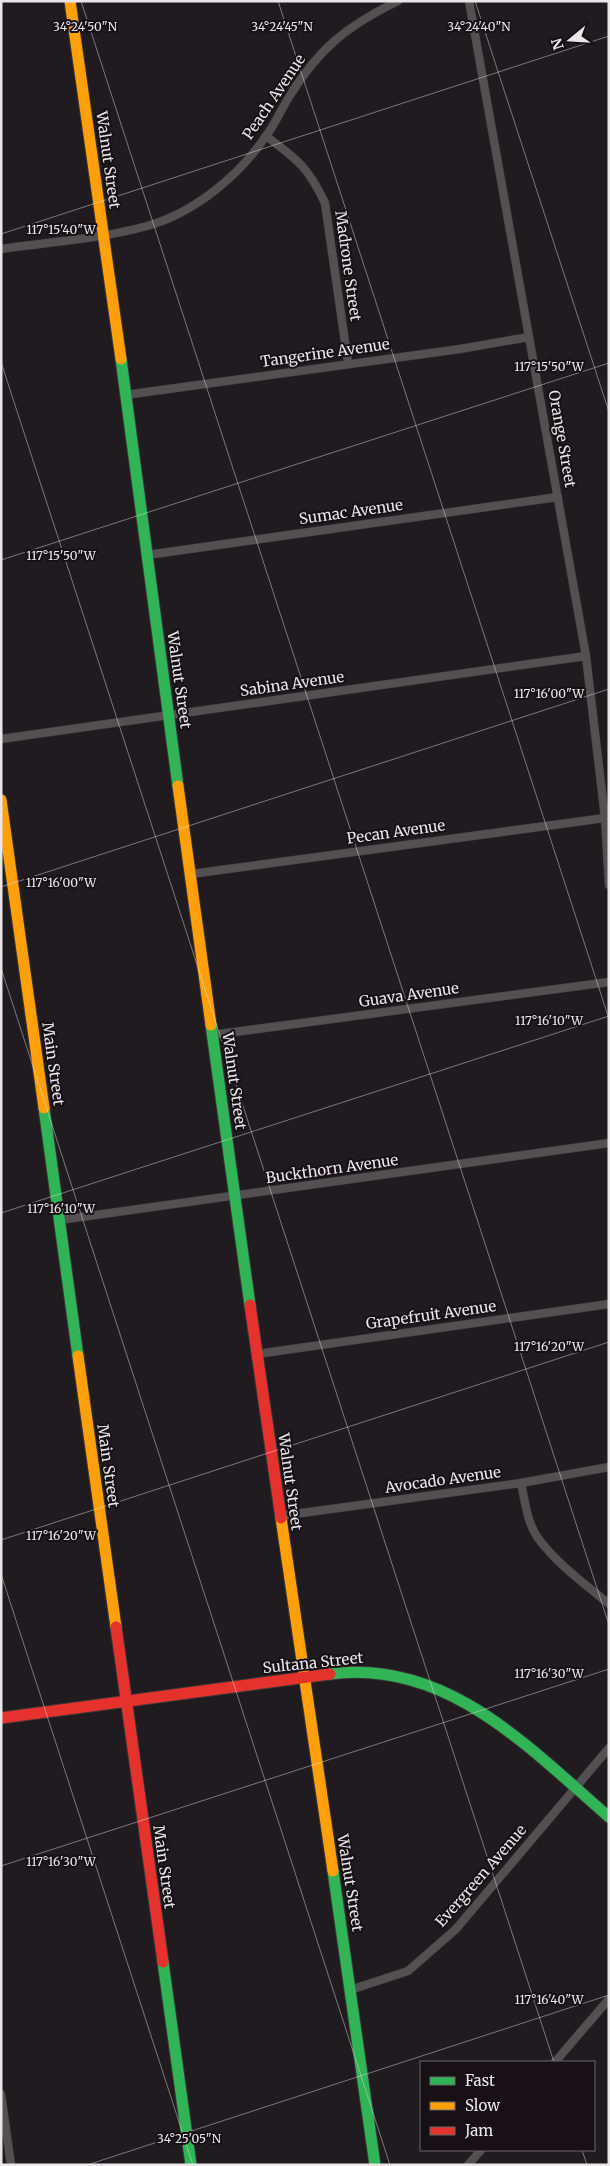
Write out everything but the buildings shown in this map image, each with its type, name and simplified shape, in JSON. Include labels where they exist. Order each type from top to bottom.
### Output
[{"type":"street","name":"Walnut Street","points":[[70,1],[104,235],[212,1035],[375,2165]]},
{"type":"street","name":"Peach Avenue","points":[[1,249],[104,235],[148,226],[184,210],[213,192],[244,164],[266,136],[310,66],[336,37],[369,15],[398,1]]},
{"type":"street","name":"Orange Street","points":[[470,1],[586,656],[605,818],[609,885]]},
{"type":"street","name":"Madrone Street","points":[[266,136],[302,163],[316,184],[325,203],[348,363]]},
{"type":"street","name":"Tangerine Avenue","points":[[125,395],[460,349],[529,337]]},
{"type":"street","name":"Sumac Avenue","points":[[147,555],[558,497]]},
{"type":"street","name":"Sabina Avenue","points":[[1,739],[586,656]]},
{"type":"street","name":"Main Street","points":[[1,800],[191,2165]]},
{"type":"street","name":"Pecan Avenue","points":[[191,874],[605,818]]},
{"type":"street","name":"Guava Avenue","points":[[212,1035],[609,982]]},
{"type":"street","name":"Buckthorn Avenue","points":[[60,1220],[609,1143]]},
{"type":"street","name":"Grapefruit Avenue","points":[[257,1354],[609,1304]]},
{"type":"street","name":"Avocado Avenue","points":[[280,1516],[521,1483],[609,1467]]},
{"type":"street","points":[[521,1483],[528,1516],[538,1538],[572,1574],[609,1604]]},
{"type":"street","name":"Sultana Street","points":[[1,1718],[304,1677],[354,1671],[374,1672],[418,1681],[441,1689],[481,1712],[511,1734],[609,1817]]},
{"type":"street","name":"Evergreen Avenue","points":[[350,1990],[408,1971],[456,1929],[609,1748]]},
{"type":"street","points":[[556,2061],[609,1999]]},
{"type":"street","points":[[1,2094],[11,2165]]},
{"type":"street","points":[[468,2165],[480,2151]]},
{"type":"traffic: fast","points":[[121,359],[178,786]]},
{"type":"traffic: fast","points":[[211,1025],[250,1305]]},
{"type":"traffic: fast","points":[[44,1108],[78,1356]]},
{"type":"traffic: fast","points":[[330,1674],[372,1673],[412,1680],[448,1694],[483,1714],[516,1737],[609,1817]]},
{"type":"traffic: fast","points":[[333,1871],[375,2165]]},
{"type":"traffic: fast","points":[[163,1962],[191,2165]]},
{"type":"traffic: slow","points":[[70,1],[121,359]]},
{"type":"traffic: slow","points":[[178,786],[211,1025]]},
{"type":"traffic: slow","points":[[1,800],[44,1108]]},
{"type":"traffic: slow","points":[[78,1356],[116,1627]]},
{"type":"traffic: slow","points":[[281,1518],[333,1871]]},
{"type":"traffic: jam","points":[[250,1305],[281,1518]]},
{"type":"traffic: jam","points":[[116,1627],[163,1962]]},
{"type":"traffic: jam","points":[[1,1718],[330,1674]]}]
